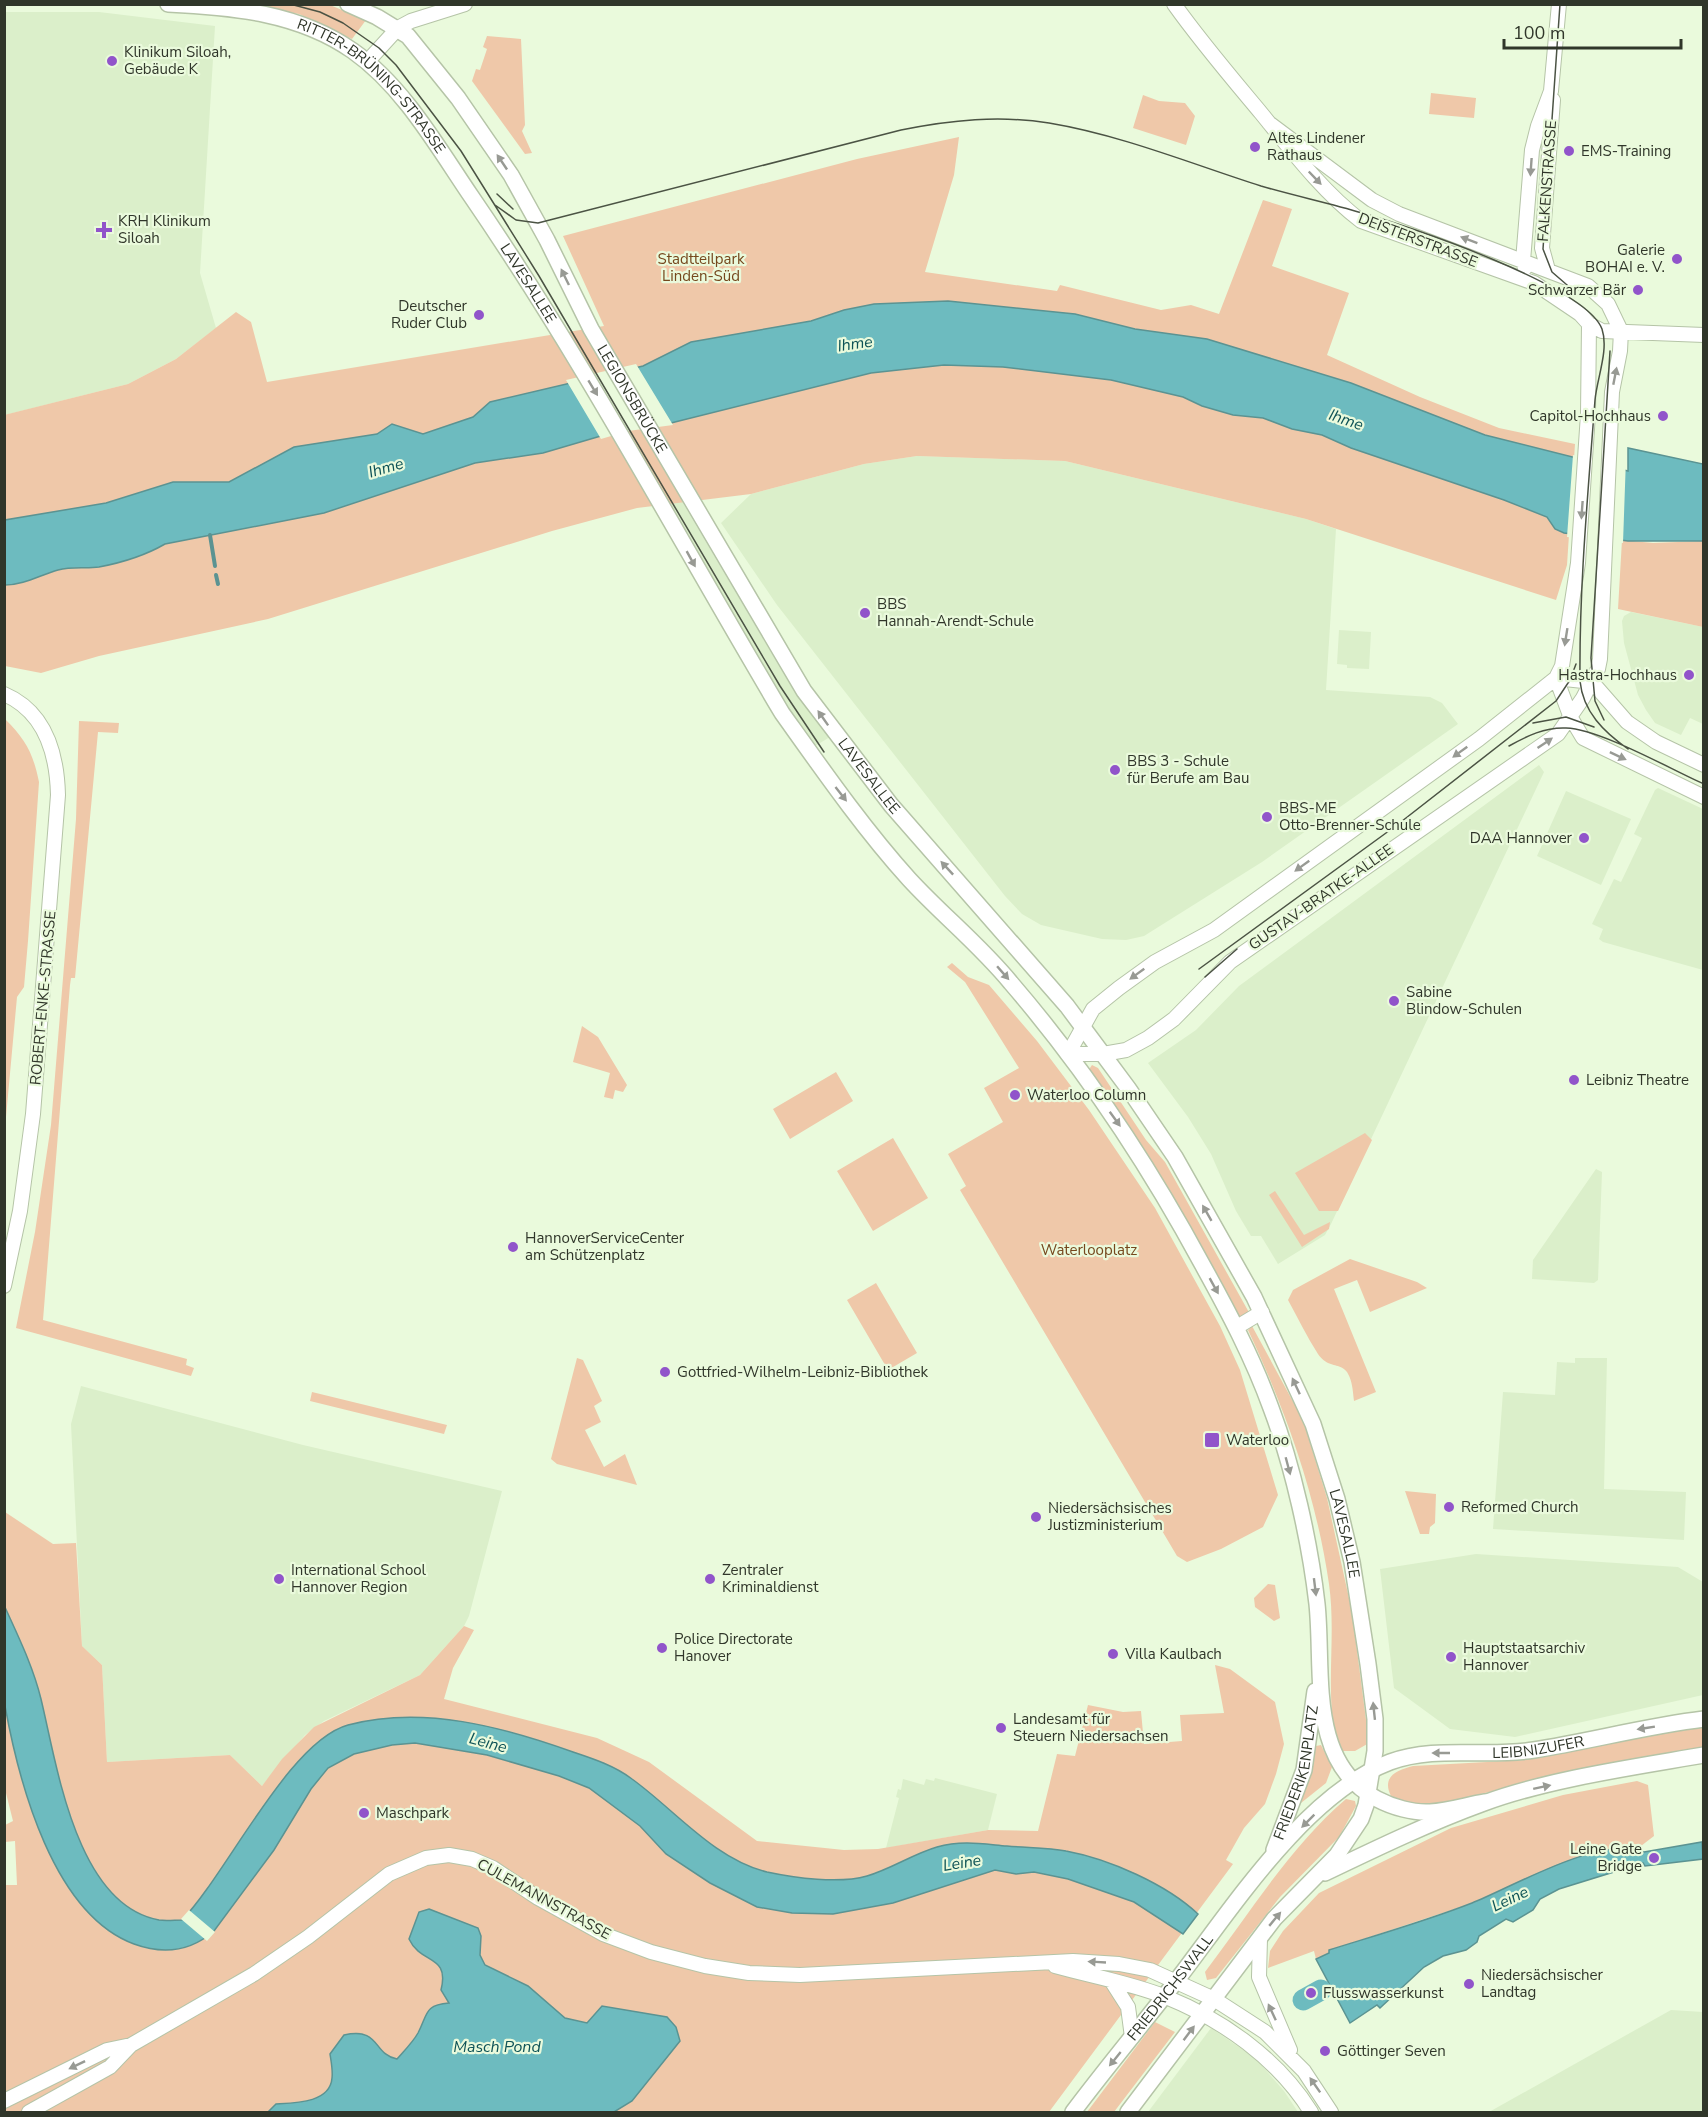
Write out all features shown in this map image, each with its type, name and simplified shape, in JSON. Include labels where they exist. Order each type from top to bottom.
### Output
[{"type":"main road","name":"RITTER-BRÜNING-STRASSE","points":[[168,4],[277,17],[316,30],[367,62],[419,120],[494,229]]},
{"type":"main road","points":[[348,4],[398,28]]},
{"type":"main road","name":"LAVESALLEE","points":[[398,28],[420,49],[458,98],[511,175],[591,329]]},
{"type":"main road","name":"LAVESALLEE","points":[[494,229],[563,338]]},
{"type":"main road","name":"LEGIONSBRÜCKE","points":[[591,329],[674,469]]},
{"type":"main road","name":"LEGIONSBRÜCKE","points":[[563,338],[645,477]]},
{"type":"main road","name":"LAVESALLEE","points":[[674,469],[804,691],[840,741],[899,815],[971,894],[1103,1054],[1175,1157],[1262,1312],[1313,1424],[1342,1520],[1352,1562],[1368,1664],[1375,1719],[1374,1769]]},
{"type":"main road","name":"LAVESALLEE","points":[[645,477],[782,713],[906,875],[946,918],[983,950],[1068,1054],[1128,1137],[1169,1203],[1237,1327],[1273,1411],[1313,1571],[1319,1658]]},
{"type":"main road","name":"FRIEDERIKENPLATZ","points":[[1319,1658],[1325,1725],[1333,1754],[1352,1782],[1369,1795],[1401,1808],[1428,1812],[1485,1802]]},
{"type":"main road","name":"FRIEDERIKENPLATZ","points":[[1268,1863],[1304,1770],[1319,1658]]},
{"type":"main road","name":"LEIBNIZUFER","points":[[1374,1769],[1411,1756],[1433,1753],[1499,1754],[1534,1750],[1607,1734],[1704,1719]]},
{"type":"main road","points":[[1315,1878],[1390,1841],[1485,1802],[1532,1789],[1704,1755]]},
{"type":"main road","points":[[1128,2112],[1260,1938],[1287,1905],[1315,1878],[1351,1836],[1361,1819],[1374,1769]]},
{"type":"main road","name":"FRIEDERIKENPLATZ","points":[[1268,1863],[1314,1814],[1352,1782],[1374,1769]]},
{"type":"main road","name":"FRIEDRICHSWALL","points":[[1073,2112],[1268,1863]]},
{"type":"street","points":[[367,62],[398,28],[411,21],[465,4]]},
{"type":"street","name":"DEISTERSTRASSE","points":[[1174,4],[1208,51],[1305,168],[1339,204],[1361,221],[1534,283]]},
{"type":"street","name":"FALKENSTRASSE","points":[[1545,269],[1542,248],[1551,91],[1559,4]]},
{"type":"street","name":"FALKENSTRASSE","points":[[1523,261],[1532,150],[1551,91]]},
{"type":"street","name":"DEISTERSTRASSE","points":[[1269,123],[1372,200],[1399,214],[1545,269]]},
{"type":"street","points":[[1523,261],[1534,283],[1573,308],[1589,324],[1602,331],[1704,334]]},
{"type":"street","points":[[1545,269],[1588,286],[1599,295],[1615,315],[1621,331]]},
{"type":"street","points":[[1103,1054],[1068,1054],[1093,1009],[1155,962],[1214,930],[1479,739],[1556,678],[1562,666],[1578,563],[1586,451],[1589,324]]},
{"type":"street","name":"GUSTAV-BRATKE-ALLEE","points":[[1103,1054],[1126,1050],[1148,1038],[1174,1019],[1230,962],[1558,734],[1571,718],[1592,682],[1600,659],[1612,392],[1620,351],[1621,331]]},
{"type":"street","points":[[1556,678],[1592,682],[1616,712],[1641,733],[1704,765]]},
{"type":"street","points":[[1556,678],[1571,718],[1583,738],[1591,744],[1704,797]]},
{"type":"street","name":"ROBERT-ENKE-STRASSE","points":[[4,694],[33,715],[42,726],[54,756],[57,774],[58,817],[33,1114],[20,1211],[4,1286]]},
{"type":"street","points":[[1237,1327],[1262,1312]]},
{"type":"street","name":"CULEMANNSTRASSE","points":[[4,2101],[107,2050],[131,2044],[254,1974],[308,1937],[388,1874],[405,1864],[438,1856],[472,1859],[493,1868],[538,1898],[603,1934],[651,1952],[705,1966],[749,1973],[800,1975],[912,1967],[1073,1961],[1119,1964],[1150,1970],[1214,1999],[1265,2032],[1294,2060]]},
{"type":"street","points":[[1260,1938],[1258,1962],[1263,1991],[1294,2060],[1318,2088],[1331,2112]]},
{"type":"street","name":"CULEMANNSTRASSE","points":[[1044,1963],[1164,1996],[1203,2014],[1265,2058],[1292,2085],[1311,2112]]},
{"type":"street","points":[[1112,1982],[1128,2007],[1132,2037]]},
{"type":"street","name":"CULEMANNSTRASSE","points":[[29,2112],[110,2067],[131,2044]]},
{"type":"shaded area","name":"KRH Klinikum Siloah","points":[[5,12],[99,12],[215,26],[200,273],[216,328],[176,359],[128,384],[5,415]]},
{"type":"shaded area","points":[[917,456],[1065,461],[1306,519],[1336,529],[1326,690],[1430,697],[1442,703],[1458,724],[1262,862],[1144,936],[1126,940],[1102,939],[1041,925],[1022,914],[1005,896],[777,605],[721,523],[751,494],[864,464]]},
{"type":"shaded area","points":[[651,475],[671,483],[762,637],[807,708],[830,737],[815,746],[792,713]]},
{"type":"shaded area","points":[[1631,612],[1703,627],[1703,724],[1690,718],[1681,735],[1655,723],[1646,710],[1638,695],[1624,643],[1622,621],[1624,616]]},
{"type":"shaded area","points":[[1339,630],[1371,632],[1369,669],[1347,668],[1347,665],[1337,664]]},
{"type":"shaded area","points":[[1539,765],[1544,772],[1331,1224],[1325,1235],[1278,1264],[1261,1236],[1251,1236],[1236,1211],[1211,1154],[1188,1117],[1148,1063],[1196,1030],[1239,986]]},
{"type":"shaded area","points":[[1658,788],[1703,809],[1703,970],[1603,942],[1599,939],[1603,929],[1592,924],[1614,879],[1621,882],[1642,838],[1634,834]]},
{"type":"shaded area","name":"DAA Hannover","points":[[1566,791],[1631,819],[1601,885],[1537,856]]},
{"type":"shaded area","points":[[1596,1169],[1602,1172],[1598,1280],[1594,1283],[1532,1279],[1533,1260]]},
{"type":"shaded area","points":[[1575,1358],[1607,1358],[1604,1489],[1686,1492],[1684,1540],[1493,1529],[1503,1392],[1555,1395],[1557,1362],[1575,1363]]},
{"type":"shaded area","name":"International School Hannover Region","points":[[81,1386],[303,1445],[502,1491],[469,1616],[464,1626],[420,1675],[324,1721],[305,1735],[262,1786],[230,1755],[107,1762],[102,1665],[82,1646],[71,1424]]},
{"type":"shaded area","points":[[1476,1554],[1678,1567],[1703,1582],[1703,1695],[1515,1737],[1450,1729],[1394,1688],[1380,1569]]},
{"type":"shaded area","points":[[935,1778],[997,1794],[988,1830],[886,1848],[899,1798],[896,1797],[898,1789],[901,1790],[903,1779],[924,1785],[926,1779],[934,1781]]},
{"type":"shaded area","points":[[1671,2010],[1703,2012],[1703,2112],[1489,2112]]},
{"type":"shaded area","points":[[1211,2028],[1255,2058],[1284,2091],[1298,2112],[1148,2112]]},
{"type":"green space","points":[[252,5],[330,5],[366,20],[352,39],[299,14]]},
{"type":"green space","points":[[487,36],[521,39],[525,125],[522,131],[532,153],[525,154],[472,81],[476,69],[480,70],[487,49],[483,47]]},
{"type":"green space","points":[[1431,93],[1476,98],[1474,118],[1429,114]]},
{"type":"green space","points":[[1143,95],[1159,101],[1185,103],[1195,116],[1186,145],[1133,128]]},
{"type":"green space","name":"Stadtteilpark Linden-Süd","points":[[959,137],[954,175],[925,272],[1057,291],[1060,285],[1161,310],[1191,305],[1219,314],[1263,200],[1292,209],[1272,266],[1349,293],[1327,355],[1420,397],[1499,428],[1575,444],[1567,565],[1556,600],[1306,519],[1065,461],[917,456],[864,464],[751,494],[637,508],[552,531],[268,619],[99,656],[41,673],[5,666],[4,415],[128,384],[176,359],[236,312],[251,322],[267,382],[604,326],[563,236],[857,159]]},
{"type":"green space","points":[[1622,540],[1653,543],[1703,541],[1703,627],[1618,609]]},
{"type":"green space","points":[[5,719],[28,748],[39,782],[24,987],[17,997],[5,1128]]},
{"type":"green space","points":[[79,721],[119,723],[118,733],[98,732],[75,978],[71,978],[70,985],[43,1320],[187,1359],[186,1365],[194,1368],[191,1376],[16,1328],[35,1232],[51,1125],[76,819]]},
{"type":"green space","name":"Waterlooplatz","points":[[952,963],[968,977],[989,985],[1037,1041],[1089,1110],[1155,1208],[1220,1326],[1240,1370],[1278,1495],[1263,1527],[1221,1549],[1187,1562],[1177,1556],[960,1190],[966,1186],[948,1154],[1003,1122],[984,1088],[1019,1068],[965,982],[947,967]]},
{"type":"green space","points":[[582,1026],[598,1037],[627,1085],[623,1092],[615,1090],[613,1099],[604,1097],[610,1073],[573,1062]]},
{"type":"green space","points":[[1092,1065],[1098,1068],[1146,1140],[1165,1162],[1251,1316],[1242,1322],[1186,1221],[1088,1071]]},
{"type":"green space","points":[[836,1072],[853,1101],[790,1139],[773,1109]]},
{"type":"green space","points":[[1365,1133],[1372,1140],[1338,1211],[1319,1211],[1295,1173]]},
{"type":"green space","points":[[893,1138],[928,1198],[873,1231],[837,1171]]},
{"type":"green space","points":[[1275,1191],[1304,1235],[1330,1222],[1329,1229],[1302,1247],[1269,1195]]},
{"type":"green space","points":[[1350,1259],[1417,1282],[1427,1288],[1370,1312],[1357,1280],[1334,1289],[1376,1392],[1354,1401],[1349,1376],[1345,1370],[1330,1364],[1318,1354],[1288,1300],[1293,1290]]},
{"type":"green space","points":[[876,1283],[917,1353],[888,1370],[847,1300]]},
{"type":"green space","points":[[1252,1326],[1303,1420],[1327,1498],[1352,1612],[1369,1743],[1355,1751],[1339,1751],[1334,1731],[1331,1690],[1331,1605],[1316,1518],[1287,1422],[1248,1330]]},
{"type":"green space","points":[[577,1358],[583,1360],[602,1401],[594,1406],[601,1422],[585,1430],[604,1467],[625,1454],[637,1485],[557,1464],[551,1459]]},
{"type":"green space","points":[[312,1392],[447,1425],[444,1434],[310,1401]]},
{"type":"green space","points":[[1405,1491],[1436,1494],[1435,1523],[1430,1527],[1429,1534],[1420,1534]]},
{"type":"green space","name":"Maschpark","points":[[5,1512],[53,1544],[76,1543],[82,1646],[102,1665],[107,1762],[230,1755],[262,1786],[282,1759],[314,1727],[420,1675],[464,1626],[474,1630],[453,1668],[444,1699],[597,1738],[649,1762],[757,1841],[844,1850],[878,1849],[988,1830],[1038,1831],[1057,1754],[1075,1756],[1088,1705],[1123,1712],[1141,1711],[1144,1744],[1182,1741],[1180,1715],[1224,1713],[1215,1665],[1230,1669],[1275,1702],[1284,1744],[1265,1804],[1244,1828],[1226,1860],[1233,1864],[1049,2112],[5,2112],[5,1885],[17,1885],[15,1841],[5,1842],[5,1825],[13,1821],[4,1785]]},
{"type":"green space","points":[[1268,1584],[1275,1585],[1280,1618],[1274,1621],[1255,1607],[1254,1598]]},
{"type":"green space","points":[[1703,1727],[1703,1747],[1606,1764],[1443,1803],[1412,1804],[1391,1796],[1388,1789],[1388,1783],[1393,1775],[1413,1766],[1524,1760],[1645,1735]]},
{"type":"green space","points":[[1321,1745],[1332,1767],[1326,1783],[1301,1803],[1316,1746]]},
{"type":"green space","points":[[1637,1781],[1648,1785],[1654,1836],[1637,1849],[1599,1852],[1544,1870],[1473,1903],[1330,1950],[1330,1953],[1316,1959],[1314,1951],[1268,1968],[1270,1951],[1283,1931],[1319,1893],[1451,1828],[1563,1795]]},
{"type":"green space","points":[[1346,1799],[1355,1801],[1356,1806],[1339,1837],[1280,1897],[1216,1978],[1207,1980],[1205,1972],[1271,1882],[1307,1838]]},
{"type":"green space","points":[[1155,2022],[1175,2032],[1114,2112],[1087,2112]]},
{"type":"water","name":"Ihme","points":[[948,301],[1075,314],[1135,329],[1207,339],[1351,383],[1485,435],[1628,471],[1628,448],[1703,464],[1703,541],[1628,541],[1564,533],[1555,529],[1547,517],[1504,500],[1351,448],[1322,435],[1292,429],[1263,418],[1233,415],[1202,406],[1183,397],[1111,380],[1003,367],[944,365],[871,373],[671,423],[628,428],[543,453],[475,463],[324,513],[165,544],[116,563],[94,568],[64,569],[25,582],[5,585],[5,520],[106,503],[173,482],[229,482],[294,447],[377,434],[392,424],[423,434],[473,417],[490,402],[643,366],[691,342],[811,321],[844,310],[874,304]]},
{"type":"water","points":[[4,1605],[34,1675],[63,1794],[89,1861],[108,1888],[131,1909],[159,1920],[182,1920],[218,1873],[281,1782],[303,1756],[326,1736],[348,1725],[376,1719],[405,1717],[434,1718],[491,1727],[519,1734],[604,1763],[619,1770],[648,1791],[712,1845],[748,1866],[767,1872],[804,1878],[844,1880],[876,1873],[928,1850],[946,1845],[972,1843],[1052,1849],[1100,1860],[1136,1874],[1170,1893],[1198,1914],[1183,1934],[1134,1902],[1068,1879],[1034,1872],[1016,1874],[995,1870],[893,1903],[833,1914],[792,1913],[757,1907],[710,1883],[666,1854],[640,1826],[589,1788],[559,1776],[487,1755],[415,1743],[392,1745],[354,1754],[328,1768],[311,1789],[274,1850],[214,1931],[186,1947],[166,1950],[145,1947],[134,1944],[106,1928],[82,1905],[61,1876],[44,1843],[20,1771],[5,1706]]},
{"type":"water","points":[[1702,1842],[1703,1859],[1645,1866],[1643,1863],[1559,1889],[1540,1899],[1533,1910],[1513,1922],[1506,1919],[1479,1936],[1477,1942],[1466,1950],[1443,1956],[1424,1967],[1380,2008],[1377,2005],[1350,2023],[1316,1959],[1329,1953],[1329,1950],[1472,1903],[1581,1856],[1604,1850],[1625,1849],[1644,1852]]},
{"type":"water","name":"Masch Pond","points":[[429,1909],[478,1928],[481,1936],[480,1955],[485,1965],[528,1986],[565,2018],[587,2023],[602,2006],[667,2017],[676,2027],[680,2041],[632,2101],[614,2112],[268,2112],[276,2104],[310,2100],[325,2092],[332,2078],[330,2054],[344,2035],[364,2035],[383,2052],[397,2059],[416,2036],[431,2008],[449,2003],[441,1990],[443,1979],[438,1965],[420,1953],[409,1939],[419,1912]]},
{"type":"pier","points":[[636,364],[673,425],[628,431],[601,439],[566,380]]},
{"type":"pier","points":[[1573,455],[1625,467],[1626,458],[1623,543],[1567,537]]},
{"type":"pier","points":[[189,1910],[215,1932],[207,1941],[181,1919]]},
{"type":"waterway","points":[[210,535],[215,566]]},
{"type":"waterway","points":[[216,575],[218,584]]},
{"type":"waterway","name":"Leine","points":[[1303,2000],[1321,1990]]},
{"type":"tram line","points":[[290,4],[320,12],[343,23],[379,48],[396,65],[461,151],[539,276],[780,686],[824,752]]},
{"type":"tram line","points":[[1560,4],[1543,249],[1552,272],[1574,291]]},
{"type":"tram line","points":[[495,205],[516,220],[538,223],[901,130],[975,120],[1012,119],[1049,123],[1103,135],[1261,186],[1350,209],[1454,244],[1531,277],[1589,312],[1602,329],[1604,337],[1595,400],[1582,576],[1580,681],[1590,712],[1611,736],[1628,749]]},
{"type":"tram line","points":[[497,194],[513,209]]},
{"type":"tram line","points":[[1604,720],[1595,701],[1591,658],[1610,351]]},
{"type":"tram line","points":[[1199,969],[1397,825],[1556,701],[1570,680],[1576,664]]},
{"type":"tram line","points":[[1533,723],[1566,717],[1594,727]]},
{"type":"tram line","points":[[1509,746],[1551,729],[1580,730],[1616,742],[1704,784]]},
{"type":"tram line","points":[[1205,977],[1237,949]]},
{"type":"place","name":"Klinikum Siloah, Gebäude K","points":[[112,61]]},
{"type":"place","name":"Altes Lindener Rathaus","points":[[1255,147]]},
{"type":"place","name":"EMS-Training","points":[[1569,151]]},
{"type":"place","name":"KRH Klinikum Siloah","points":[[104,230]]},
{"type":"place","name":"Galerie BOHAI e. V.","points":[[1677,259]]},
{"type":"place","name":"Schwarzer Bär","points":[[1638,290]]},
{"type":"place","name":"Deutscher Ruder Club","points":[[479,315]]},
{"type":"place","name":"Capitol-Hochhaus","points":[[1663,416]]},
{"type":"place","name":"BBS Hannah-Arendt-Schule","points":[[865,613]]},
{"type":"place","name":"Hastra-Hochhaus","points":[[1689,675]]},
{"type":"place","name":"BBS 3 - Schule für Berufe am Bau","points":[[1115,770]]},
{"type":"place","name":"BBS-ME Otto-Brenner-Schule","points":[[1267,817]]},
{"type":"place","name":"DAA Hannover","points":[[1584,838]]},
{"type":"place","name":"Sabine Blindow-Schulen","points":[[1394,1001]]},
{"type":"place","name":"Leibniz Theatre","points":[[1574,1080]]},
{"type":"place","name":"Waterloo Column","points":[[1015,1095]]},
{"type":"place","name":"HannoverServiceCenter am Schützenplatz","points":[[513,1247]]},
{"type":"place","name":"Gottfried-Wilhelm-Leibniz-Bibliothek","points":[[665,1372]]},
{"type":"place","name":"Waterloo","points":[[1212,1440]]},
{"type":"place","name":"Reformed Church","points":[[1449,1507]]},
{"type":"place","name":"Niedersächsisches Justizministerium","points":[[1036,1517]]},
{"type":"place","name":"International School Hannover Region","points":[[279,1579]]},
{"type":"place","name":"Zentraler Kriminaldienst","points":[[710,1579]]},
{"type":"place","name":"Police Directorate Hanover","points":[[662,1648]]},
{"type":"place","name":"Villa Kaulbach","points":[[1113,1654]]},
{"type":"place","name":"Hauptstaatsarchiv Hannover","points":[[1451,1657]]},
{"type":"place","name":"Landesamt für Steuern Niedersachsen","points":[[1001,1728]]},
{"type":"place","name":"Maschpark","points":[[364,1813]]},
{"type":"place","name":"Leine Gate Bridge","points":[[1654,1858]]},
{"type":"place","name":"Niedersächsischer Landtag","points":[[1469,1984]]},
{"type":"place","name":"Flusswasserkunst","points":[[1311,1993]]},
{"type":"place","name":"Göttinger Seven","points":[[1325,2051]]}]
